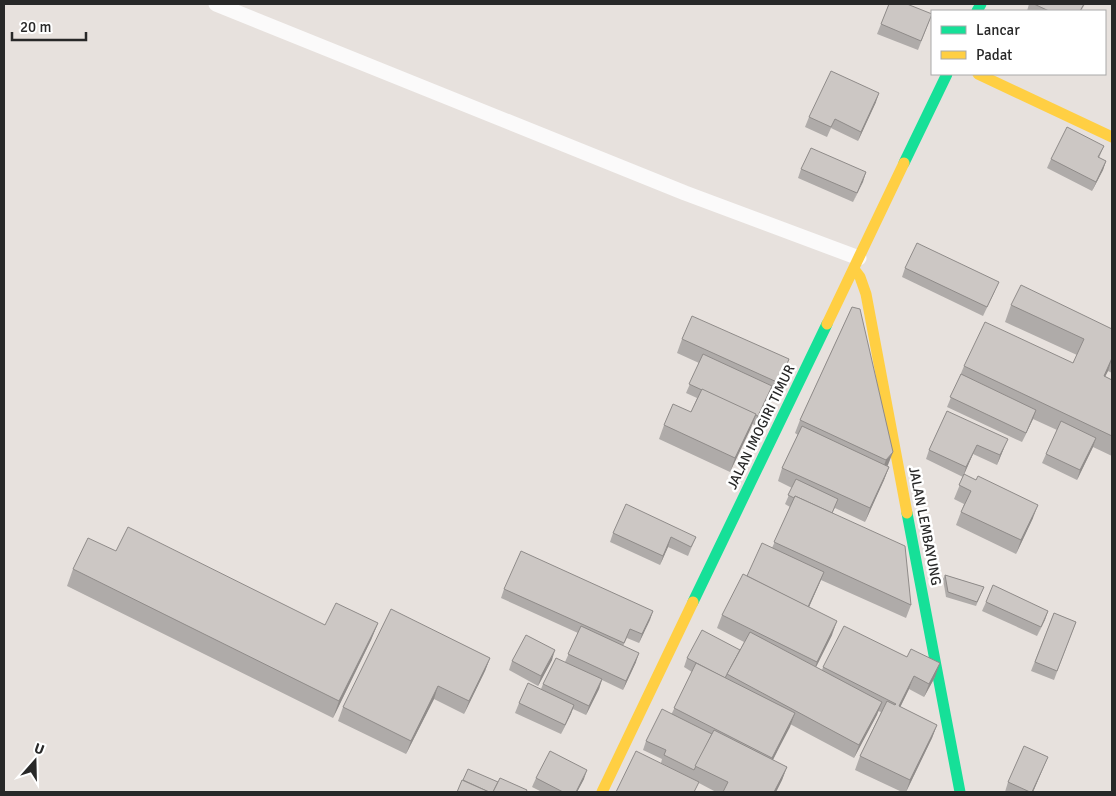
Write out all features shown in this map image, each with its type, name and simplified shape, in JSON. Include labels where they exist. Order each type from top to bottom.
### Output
[{"type":"main road","name":"JALAN IMOGIRI TIMUR","points":[[602,792],[947,75]]},
{"type":"main road","points":[[980,75],[1112,137]]},
{"type":"main road","name":"JALAN LEMBAYUNG","points":[[856,264],[866,294],[960,792]]},
{"type":"lane","points":[[216,4],[685,192],[856,264]]},
{"type":"building","points":[[889,4],[907,4],[931,14],[921,41],[881,24]]},
{"type":"building","points":[[1034,4],[1084,4],[1081,10],[1047,10]]},
{"type":"building","points":[[831,71],[879,93],[861,132],[835,119],[831,127],[809,117]]},
{"type":"building","points":[[1067,127],[1104,146],[1098,157],[1106,161],[1096,182],[1051,159]]},
{"type":"building","points":[[811,148],[866,172],[857,193],[801,169]]},
{"type":"building","points":[[917,243],[999,282],[987,307],[905,268]]},
{"type":"building","points":[[1021,285],[1112,329],[1112,358],[1104,376],[1112,380],[1112,436],[964,366],[985,322],[1073,363],[1084,339],[1011,305]]},
{"type":"building","points":[[852,307],[860,309],[893,452],[886,460],[800,420]]},
{"type":"building","points":[[692,316],[789,359],[779,383],[682,339]]},
{"type":"building","points":[[703,354],[772,386],[758,416],[689,384]]},
{"type":"building","points":[[961,374],[1036,410],[1026,433],[950,397]]},
{"type":"building","points":[[702,389],[756,414],[735,458],[664,425],[673,404],[691,412]]},
{"type":"building","points":[[947,411],[1008,439],[1000,455],[977,445],[966,467],[929,450]]},
{"type":"building","points":[[1061,421],[1096,438],[1080,470],[1046,454]]},
{"type":"building","points":[[802,426],[889,467],[870,508],[782,468]]},
{"type":"building","points":[[964,474],[976,480],[978,476],[1038,505],[1021,540],[961,512],[971,491],[959,485]]},
{"type":"building","points":[[796,479],[838,499],[832,513],[795,496],[794,498],[788,495]]},
{"type":"building","points":[[795,496],[905,546],[911,605],[774,542]]},
{"type":"building","points":[[626,504],[696,537],[691,547],[671,537],[663,556],[613,533]]},
{"type":"building","points":[[128,527],[325,625],[336,603],[378,623],[339,701],[73,569],[88,538],[116,551]]},
{"type":"building","points":[[762,543],[824,572],[808,607],[747,576]]},
{"type":"building","points":[[521,551],[653,611],[642,634],[630,629],[624,643],[504,589]]},
{"type":"building","points":[[743,574],[837,621],[817,662],[722,615]]},
{"type":"building","points":[[945,575],[984,587],[977,602],[948,592]]},
{"type":"building","points":[[993,585],[1048,611],[1041,627],[986,602]]},
{"type":"building","points":[[391,609],[490,658],[469,701],[438,686],[411,741],[343,707]]},
{"type":"building","points":[[1054,613],[1076,622],[1057,671],[1035,662]]},
{"type":"building","points":[[581,626],[639,653],[626,681],[568,654]]},
{"type":"building","points":[[844,626],[907,657],[911,649],[940,663],[929,684],[914,676],[899,706],[937,725],[910,780],[860,756],[887,701],[896,704],[823,667]]},
{"type":"building","points":[[702,630],[740,650],[725,678],[687,658]]},
{"type":"building","points":[[750,632],[882,702],[859,745],[727,674]]},
{"type":"building","points":[[526,635],[555,650],[541,676],[512,661]]},
{"type":"building","points":[[556,658],[602,679],[589,706],[543,684]]},
{"type":"building","points":[[696,663],[795,713],[772,758],[674,708]]},
{"type":"building","points":[[528,683],[574,705],[565,725],[519,703]]},
{"type":"building","points":[[662,709],[712,734],[694,770],[664,755],[666,750],[646,741]]},
{"type":"building","points":[[714,730],[787,767],[774,792],[723,792],[728,782],[695,766]]},
{"type":"building","points":[[1024,746],[1048,757],[1032,792],[1008,782]]},
{"type":"building","points":[[550,751],[587,770],[576,792],[563,792],[536,778]]},
{"type":"building","points":[[636,751],[699,782],[694,792],[616,792]]},
{"type":"building","points":[[468,769],[498,782],[493,792],[463,780]]},
{"type":"building","points":[[500,778],[527,790],[526,792],[493,792]]},
{"type":"building","points":[[462,780],[489,792],[457,792]]},
{"type":"traffic: fast","points":[[978,10],[981,4]]},
{"type":"traffic: fast","points":[[904,163],[947,75]]},
{"type":"traffic: fast","points":[[693,602],[827,324]]},
{"type":"traffic: fast","points":[[907,513],[960,792]]},
{"type":"traffic: slow","points":[[980,75],[1112,137]]},
{"type":"traffic: slow","points":[[827,324],[904,163]]},
{"type":"traffic: slow","points":[[854,269],[860,277],[866,294],[907,513]]},
{"type":"traffic: slow","points":[[602,792],[693,602]]}]
